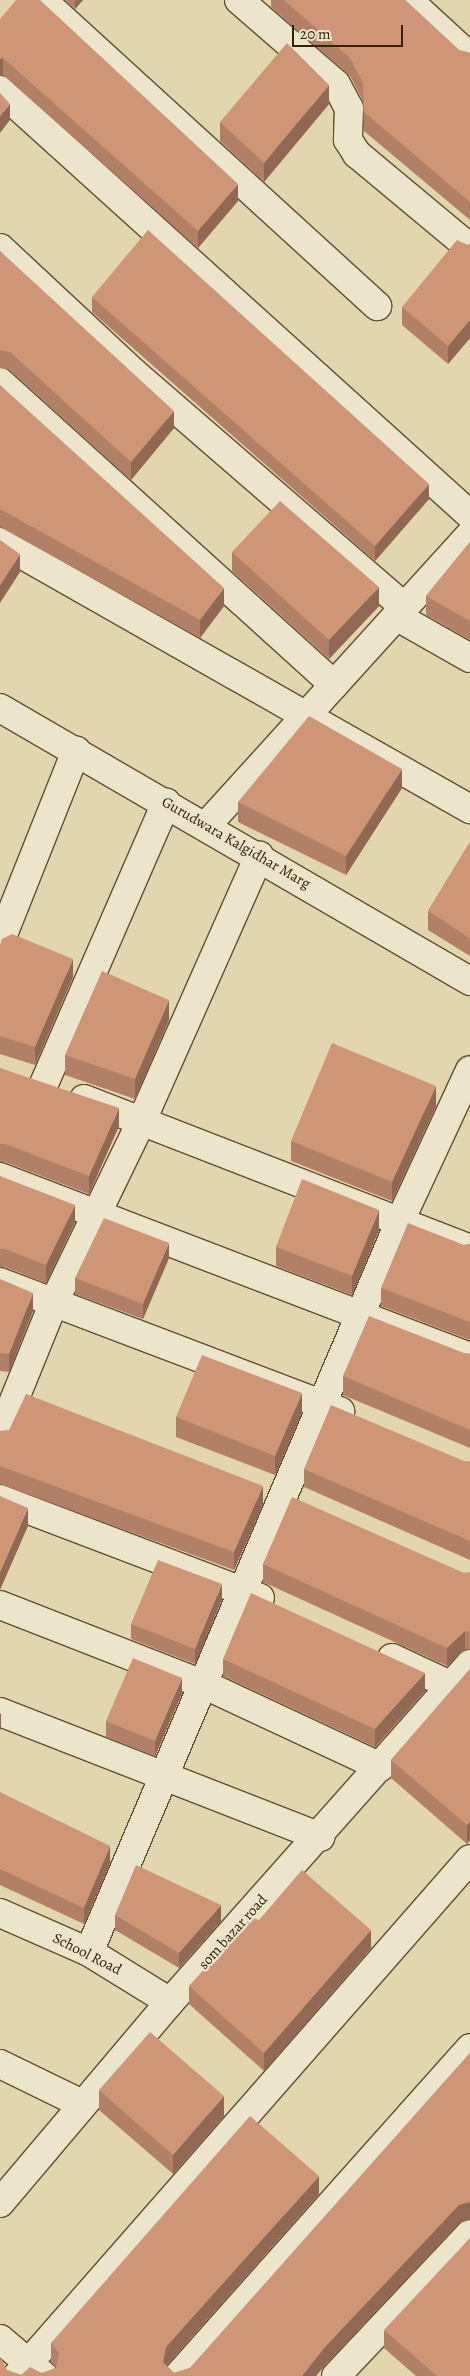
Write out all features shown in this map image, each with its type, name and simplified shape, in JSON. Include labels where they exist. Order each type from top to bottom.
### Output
[{"type":"street","points":[[42,0],[377,306]]},
{"type":"street","points":[[239,0],[336,84],[349,108],[348,140],[357,154],[470,248]]},
{"type":"street","points":[[408,0],[470,57]]},
{"type":"street","points":[[0,90],[470,515]]},
{"type":"street","points":[[0,248],[133,372],[400,612],[470,658]]},
{"type":"street","points":[[0,382],[334,685]]},
{"type":"street","points":[[206,826],[470,535]]},
{"type":"street","points":[[0,542],[307,714],[470,809]]},
{"type":"street","name":"Gurudwara Kalgidhar Marg","points":[[0,708],[259,856],[470,981]]},
{"type":"street","points":[[0,942],[76,751]]},
{"type":"street","points":[[43,1086],[166,803]]},
{"type":"street","points":[[0,1435],[9,1389],[54,1302],[143,1118],[259,856]]},
{"type":"street","points":[[88,1952],[400,1221],[470,1070]]},
{"type":"street","points":[[17,1076],[143,1118],[470,1249]]},
{"type":"street","points":[[0,1177],[362,1312],[470,1356]]},
{"type":"street","points":[[0,1282],[369,1423]]},
{"type":"street","points":[[9,1389],[45,1403]]},
{"type":"street","points":[[256,1485],[310,1507]]},
{"type":"street","points":[[0,1498],[243,1590],[289,1611]]},
{"type":"street","points":[[0,1605],[203,1684],[381,1767]]},
{"type":"street","points":[[370,1648],[452,1686]]},
{"type":"street","name":"som bazar road","points":[[5,2189],[170,2002],[320,1837],[470,1664]]},
{"type":"street","points":[[0,1712],[165,1774],[320,1837]]},
{"type":"street","points":[[0,2338],[30,2372],[470,1859]]},
{"type":"street","name":"School Road","points":[[0,1913],[88,1952],[170,2002]]},
{"type":"street","points":[[178,2376],[470,2048]]},
{"type":"street","points":[[0,2064],[82,2104]]},
{"type":"street","points":[[336,2376],[470,2234]]},
{"type":"building","points":[[16,0],[40,0],[238,184],[198,231],[3,58],[0,59],[0,19]]},
{"type":"building","points":[[284,0],[405,0],[459,50],[470,53],[470,202],[364,112],[363,83],[350,58]]},
{"type":"building","points":[[287,43],[329,85],[264,163],[220,122]]},
{"type":"building","points":[[0,93],[10,104],[0,116]]},
{"type":"building","points":[[148,230],[429,484],[375,546],[92,297]]},
{"type":"building","points":[[457,240],[468,245],[470,244],[470,320],[448,346],[402,307]]},
{"type":"building","points":[[0,251],[174,411],[131,462],[10,352],[0,350]]},
{"type":"building","points":[[0,385],[224,588],[200,620],[0,509]]},
{"type":"building","points":[[280,501],[379,587],[329,640],[232,552]]},
{"type":"building","points":[[0,540],[20,554],[0,585]]},
{"type":"building","points":[[470,542],[470,621],[426,596]]},
{"type":"building","points":[[309,716],[402,769],[346,856],[238,802]]},
{"type":"building","points":[[470,842],[470,938],[428,911]]},
{"type":"building","points":[[12,934],[73,959],[35,1047],[0,1036],[0,945],[2,939]]},
{"type":"building","points":[[102,971],[169,1000],[135,1079],[65,1055]]},
{"type":"building","points":[[332,1043],[436,1086],[392,1182],[291,1141]]},
{"type":"building","points":[[0,1068],[119,1108],[89,1176],[5,1144],[0,1144]]},
{"type":"building","points":[[0,1176],[75,1205],[46,1265],[5,1249],[0,1249]]},
{"type":"building","points":[[302,1179],[379,1210],[352,1276],[276,1247]]},
{"type":"building","points":[[104,1218],[169,1243],[143,1304],[75,1278]]},
{"type":"building","points":[[408,1223],[464,1245],[470,1244],[470,1322],[381,1288]]},
{"type":"building","points":[[0,1279],[33,1293],[9,1354],[0,1353]]},
{"type":"building","points":[[369,1316],[470,1354],[470,1430],[343,1376]]},
{"type":"building","points":[[202,1355],[302,1393],[275,1456],[176,1417]]},
{"type":"building","points":[[26,1394],[263,1486],[234,1552],[0,1466],[0,1431],[9,1430]]},
{"type":"building","points":[[331,1405],[470,1462],[470,1541],[304,1469]]},
{"type":"building","points":[[0,1496],[28,1508],[0,1572]]},
{"type":"building","points":[[292,1497],[464,1573],[470,1572],[470,1632],[465,1631],[447,1648],[263,1564]]},
{"type":"building","points":[[158,1560],[222,1584],[195,1649],[131,1624]]},
{"type":"building","points":[[251,1593],[425,1673],[375,1729],[223,1659]]},
{"type":"building","points":[[133,1658],[182,1678],[155,1741],[106,1721]]},
{"type":"building","points":[[470,1669],[470,1822],[467,1825],[391,1760]]},
{"type":"building","points":[[0,1792],[110,1846],[84,1908],[0,1869]]},
{"type":"building","points":[[136,1865],[221,1905],[179,1953],[115,1915]]},
{"type":"building","points":[[302,1870],[371,1930],[264,2053],[189,1986],[251,1917],[259,1920]]},
{"type":"building","points":[[150,2032],[224,2096],[173,2155],[99,2090]]},
{"type":"building","points":[[470,2053],[470,2202],[459,2205],[325,2347],[302,2376],[0,2376],[0,2358],[7,2370],[21,2375],[30,2367],[42,2373],[56,2368],[59,2353],[51,2343],[250,2116],[319,2176],[166,2347],[163,2362],[174,2373],[190,2368]]},
{"type":"building","points":[[470,2238],[470,2376],[437,2376],[384,2330]]}]
